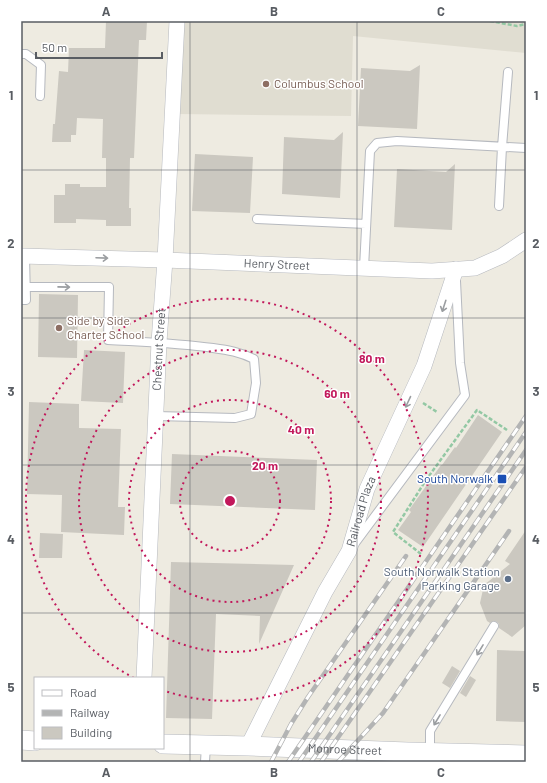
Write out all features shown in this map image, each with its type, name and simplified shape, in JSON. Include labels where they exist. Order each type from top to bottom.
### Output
[{"type":"street","name":"Chestnut Street","points":[[144,677],[159,342],[165,260],[177,21]]},
{"type":"street","name":"Henry Street","points":[[23,256],[165,260],[432,271],[475,268],[502,256],[526,240]]},
{"type":"street","name":"Railroad Plaza","points":[[248,746],[325,592],[349,551],[367,489],[424,366],[456,269]]},
{"type":"street","points":[[21,740],[34,741]]},
{"type":"street","name":"Monroe Street","points":[[164,744],[206,753],[248,746],[391,757],[430,753],[515,757]]},
{"type":"lane","points":[[21,54],[26,54],[41,65],[40,96]]},
{"type":"lane","points":[[499,206],[508,72]]},
{"type":"lane","points":[[364,268],[370,151],[377,143],[397,142],[526,148]]},
{"type":"lane","points":[[257,219],[366,224]]},
{"type":"lane","points":[[21,300],[26,300],[23,256]]},
{"type":"lane","points":[[349,551],[465,395],[460,363],[456,269]]},
{"type":"lane","points":[[26,286],[109,287],[108,340],[194,345],[242,352],[254,359],[256,383],[251,414],[235,418],[156,416]]},
{"type":"lane","points":[[430,753],[430,731],[494,626]]},
{"type":"path","points":[[490,21],[517,26],[526,24]]},
{"type":"path","points":[[421,401],[441,414]]},
{"type":"path","points":[[421,554],[393,532],[426,480],[477,410],[507,430]]},
{"type":"shaded area","name":"Columbus School","points":[[182,21],[526,21],[526,53],[353,36],[351,116],[178,114]]},
{"type":"building","points":[[106,21],[147,21],[146,40],[139,40],[134,158],[130,158],[129,208],[131,208],[131,226],[106,226],[106,220],[76,219],[76,223],[54,223],[54,195],[65,195],[65,184],[80,184],[80,187],[106,187],[106,158],[102,158],[103,119],[77,118],[76,135],[71,135],[71,142],[52,142],[53,124],[55,124],[59,71],[68,72],[69,48],[105,48]]},
{"type":"building","points":[[420,65],[417,129],[358,126],[361,68],[410,71]]},
{"type":"building","points":[[343,132],[340,198],[282,194],[284,137],[334,140]]},
{"type":"building","points":[[195,154],[253,157],[250,213],[192,211]]},
{"type":"building","points":[[455,164],[452,230],[394,227],[397,169],[446,172]]},
{"type":"building","points":[[39,294],[78,295],[77,358],[38,357]]},
{"type":"building","points":[[84,350],[125,352],[123,403],[81,401]]},
{"type":"building","points":[[29,402],[79,404],[79,428],[121,429],[118,507],[125,507],[124,535],[61,532],[62,495],[27,494]]},
{"type":"building","name":"South Norwalk","points":[[478,415],[502,432],[423,547],[398,530],[411,512],[409,510],[441,465],[455,447],[456,448]]},
{"type":"building","points":[[172,454],[317,460],[315,510],[170,504]]},
{"type":"building","name":"South Norwalk Station Parking Garage","points":[[526,530],[526,625],[512,637],[499,628],[499,624],[497,622],[494,621],[490,623],[487,621],[480,603],[484,585],[510,564],[505,561]]},
{"type":"building","points":[[40,533],[63,534],[62,558],[39,558]]},
{"type":"building","points":[[171,562],[294,565],[259,644],[260,616],[216,614],[212,719],[166,718]]},
{"type":"building","points":[[497,650],[526,651],[526,722],[496,721]]},
{"type":"building","points":[[452,666],[460,671],[450,688],[442,683]]},
{"type":"building","points":[[470,676],[476,680],[466,697],[460,693]]},
{"type":"railway","points":[[288,762],[526,416]]},
{"type":"railway","points":[[299,762],[526,432]]},
{"type":"railway","points":[[311,762],[526,450]]},
{"type":"railway","points":[[321,762],[526,467]]},
{"type":"railway","points":[[338,762],[383,713],[509,531]]},
{"type":"railway","points":[[271,762],[291,724],[308,697],[406,556]]},
{"type":"place","name":"Columbus School","points":[[266,84]]},
{"type":"place","name":"Side by Side Charter School","points":[[59,328]]},
{"type":"place","name":"South Norwalk","points":[[502,479]]},
{"type":"place","name":"South Norwalk Station Parking Garage","points":[[508,579]]}]
